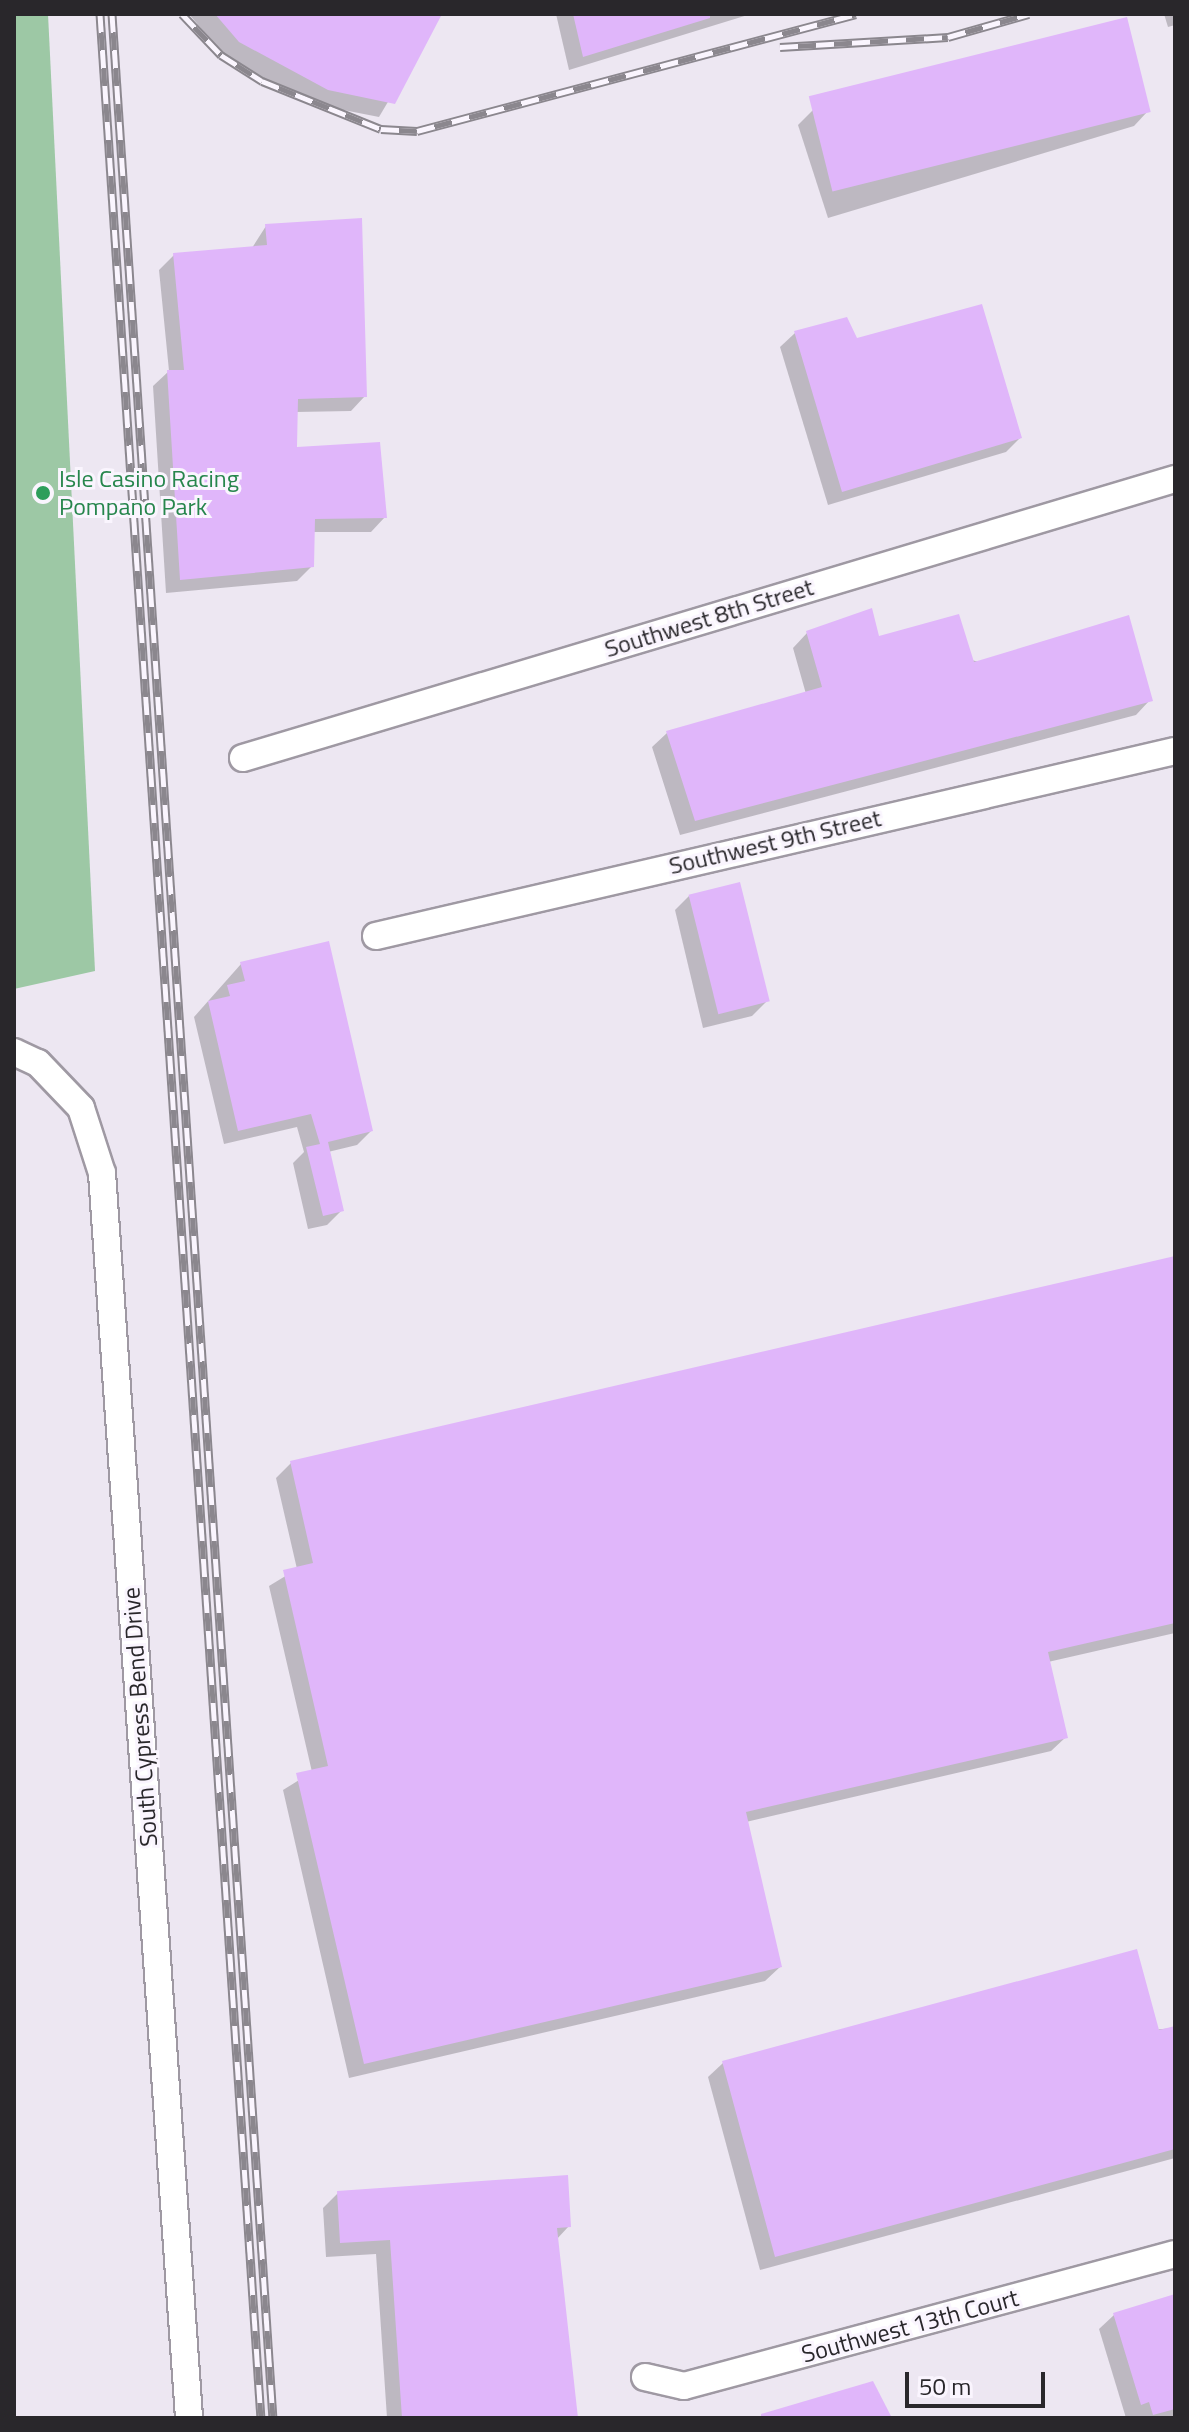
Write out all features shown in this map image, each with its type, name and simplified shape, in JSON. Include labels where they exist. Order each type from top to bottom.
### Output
[{"type":"street","name":"Southwest 8th Street","points":[[243,758],[1175,479]]},
{"type":"street","name":"Southwest 9th Street","points":[[376,936],[1175,751]]},
{"type":"street","name":"South Cypress Bend Drive","points":[[14,1052],[38,1063],[81,1108],[102,1173],[189,2418]]},
{"type":"street","name":"Southwest 13th Court","points":[[645,2377],[684,2386],[1175,2254]]},
{"type":"green space","name":"Isle Casino Racing Pompano Park","points":[[14,14],[48,14],[95,971],[14,989]]},
{"type":"building","points":[[215,14],[442,14],[395,104],[328,90],[239,42]]},
{"type":"building","points":[[573,14],[710,14],[710,18],[583,57]]},
{"type":"building","points":[[1127,17],[1151,112],[832,191],[809,96]]},
{"type":"building","points":[[362,218],[367,397],[298,399],[297,447],[380,442],[387,518],[315,519],[314,567],[180,580],[167,370],[184,370],[173,253],[267,245],[265,224]]},
{"type":"building","points":[[982,304],[1022,438],[842,492],[794,331],[847,317],[857,338]]},
{"type":"building","points":[[872,608],[879,636],[959,614],[974,662],[1129,615],[1153,701],[695,821],[666,731],[822,687],[806,631]]},
{"type":"building","points":[[740,882],[770,1001],[718,1014],[689,895]]},
{"type":"building","points":[[329,941],[373,1131],[328,1142],[344,1211],[323,1216],[306,1147],[320,1144],[311,1114],[238,1131],[208,1001],[230,996],[227,985],[245,981],[240,962]]},
{"type":"building","points":[[1175,1256],[1175,1623],[1048,1652],[1068,1738],[746,1812],[782,1967],[364,2064],[296,1773],[328,1766],[283,1570],[313,1563],[290,1461]]},
{"type":"building","points":[[1137,1949],[1159,2030],[1175,2026],[1175,2149],[775,2257],[722,2061]]},
{"type":"building","points":[[568,2175],[571,2227],[557,2228],[578,2418],[402,2418],[390,2240],[340,2243],[337,2191]]},
{"type":"building","points":[[1175,2294],[1175,2409],[1153,2415],[1149,2402],[1141,2405],[1113,2313]]},
{"type":"building","points":[[873,2381],[892,2418],[761,2418],[761,2414]]},
{"type":"railway","points":[[100,14],[261,2418]]},
{"type":"railway","points":[[112,14],[273,2418]]},
{"type":"railway","points":[[182,14],[221,55],[262,81],[381,129],[417,131],[856,14]]},
{"type":"railway","points":[[780,47],[948,37],[1029,14]]},
{"type":"place","name":"Isle Casino Racing Pompano Park","points":[[43,493]]}]
